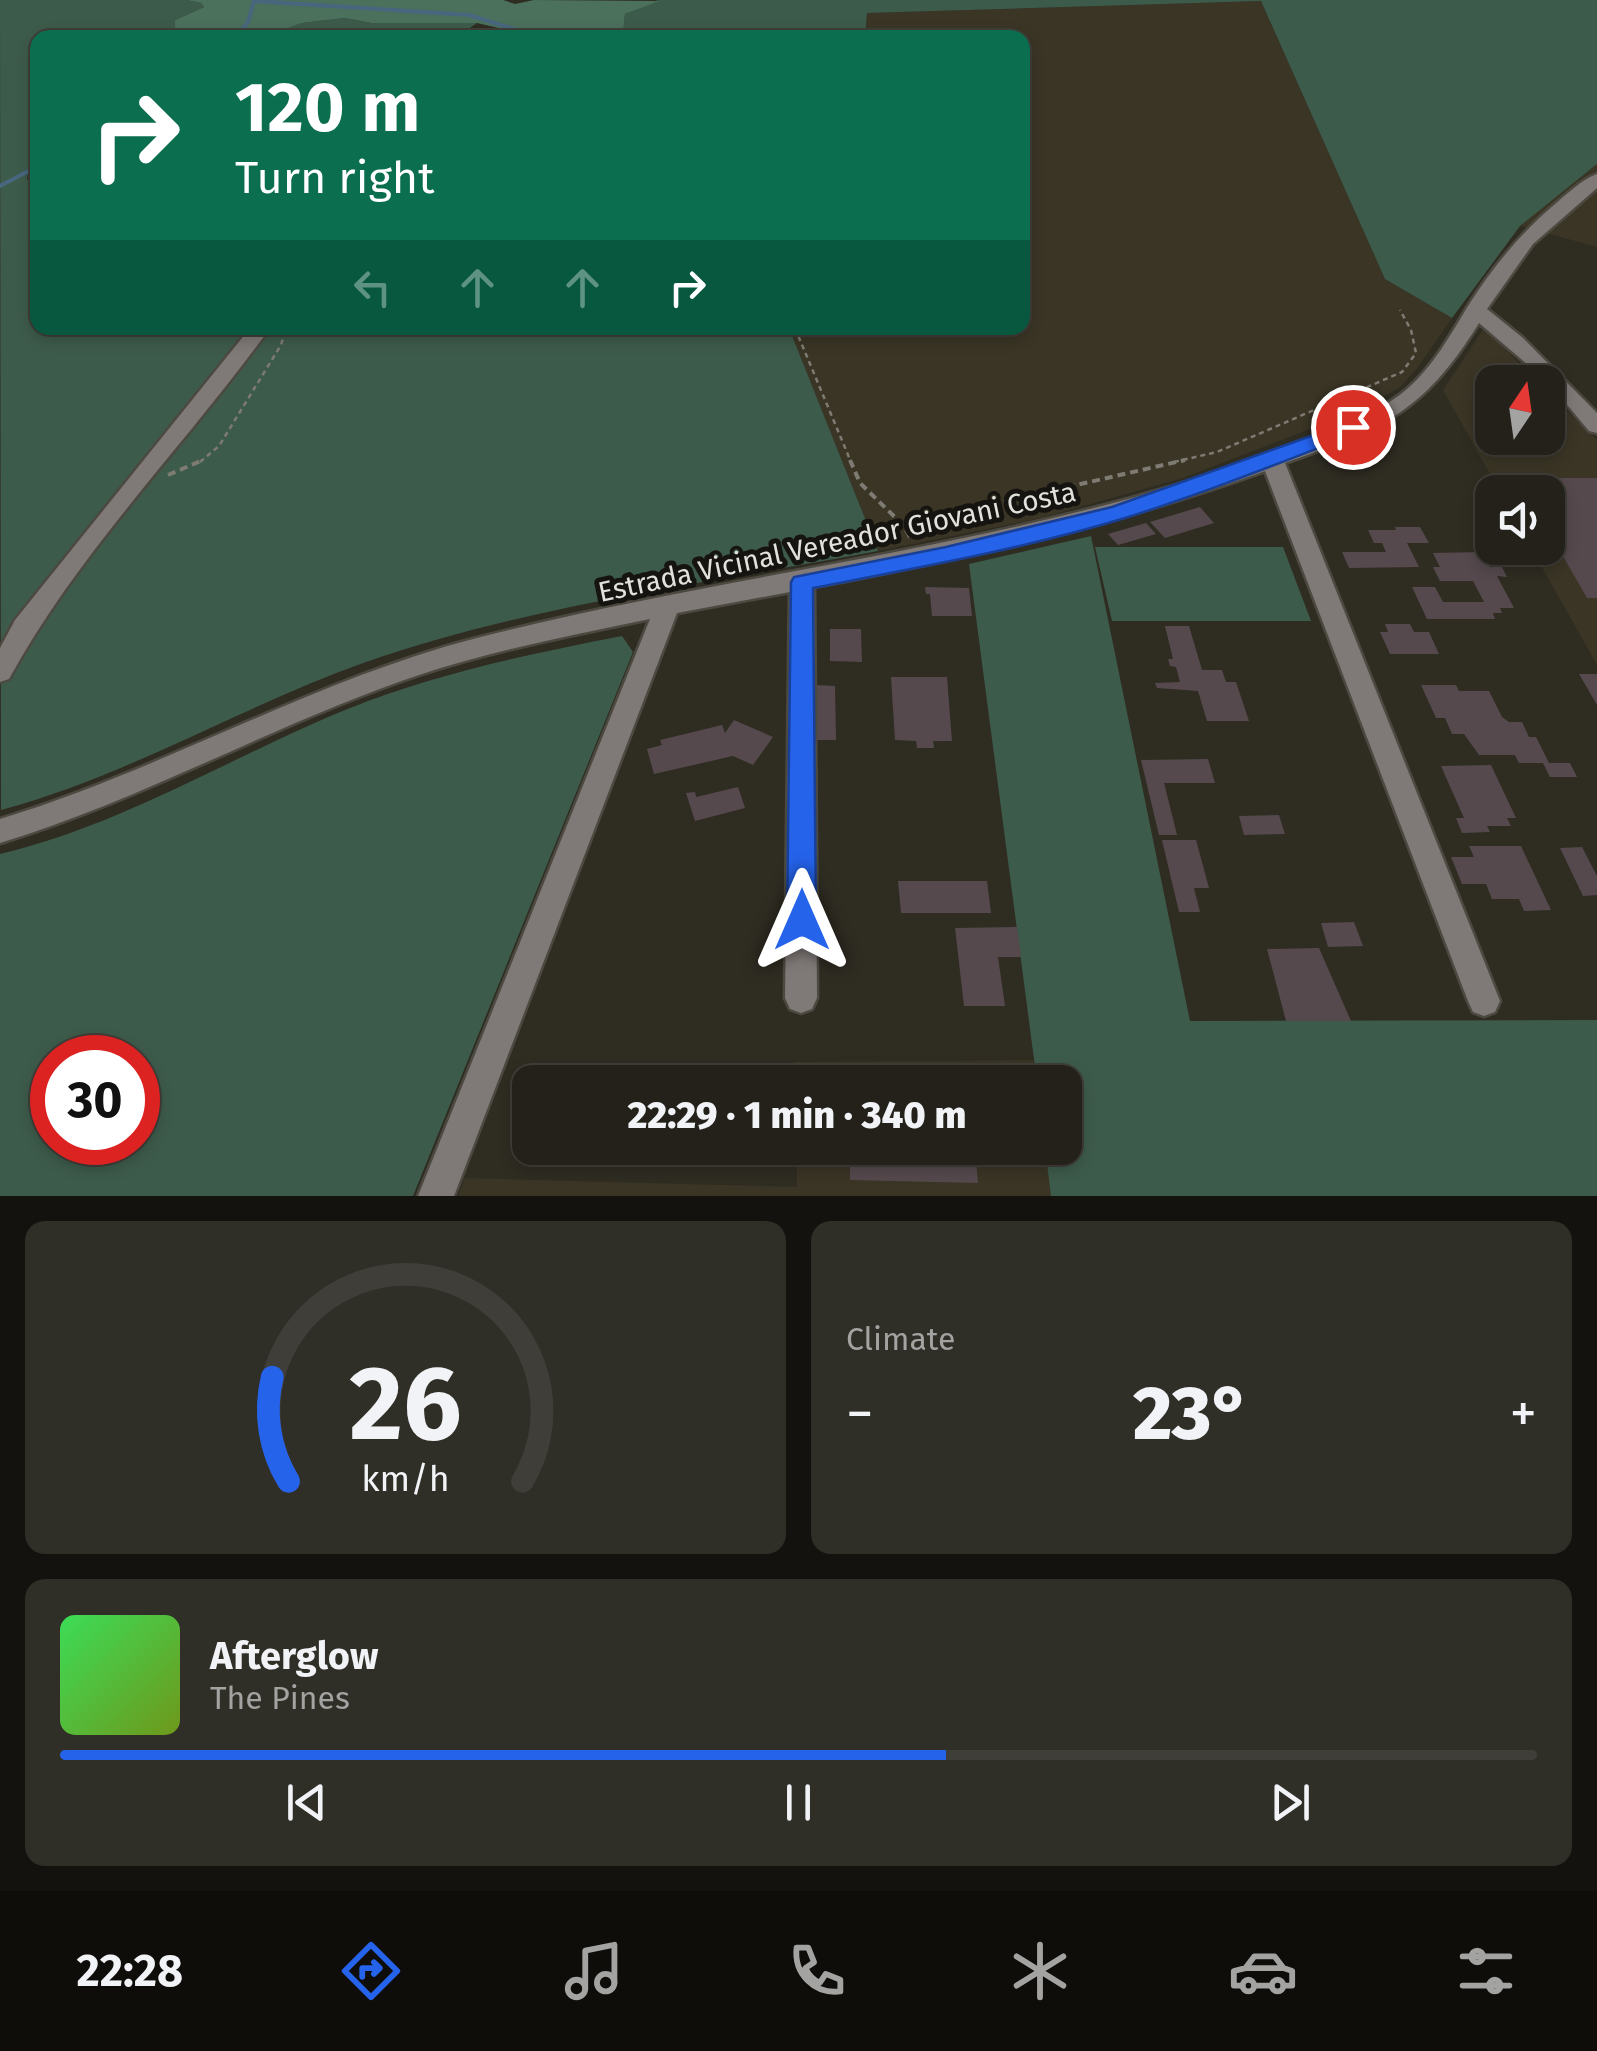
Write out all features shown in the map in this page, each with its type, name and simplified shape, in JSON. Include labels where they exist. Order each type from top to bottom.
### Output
[{"type":"street","name":"Estrada Vicinal Vereador Giovani Costa","points":[[0,831],[104,797],[376,678],[470,650],[910,561],[1115,514],[1272,460],[1375,418],[1414,395],[1432,376],[1532,233],[1597,179]]},
{"type":"street","points":[[1476,310],[1516,342],[1597,426]]},
{"type":"street","points":[[0,672],[24,628],[66,571],[254,335]]},
{"type":"street","points":[[1272,460],[1484,1001]]},
{"type":"street","points":[[801,998],[802,582]]},
{"type":"street","points":[[436,1196],[541,920],[667,608]]},
{"type":"path","points":[[904,524],[1188,461],[1282,428],[1402,372],[1416,347],[1400,310]]},
{"type":"path","points":[[166,476],[198,465],[219,446],[284,335]]},
{"type":"path","points":[[798,335],[860,483],[904,524],[913,544],[910,561]]},
{"type":"shaded area","points":[[1261,1],[1385,279],[1452,318],[1399,388],[1362,409],[1183,478],[1041,518],[878,551],[792,335],[1030,335],[1030,30],[866,30],[867,13]]},
{"type":"shaded area","points":[[1597,164],[1597,247],[1520,226],[1535,213]]},
{"type":"shaded area","points":[[1484,328],[1521,365],[1475,365],[1475,447],[1443,390]]},
{"type":"shaded area","points":[[1565,409],[1597,440],[1597,665],[1541,565],[1565,565],[1565,475],[1490,475],[1479,455],[1565,455]]},
{"type":"shaded area","points":[[1034,1060],[1035,1065],[794,1065],[794,1062]]},
{"type":"shaded area","points":[[797,1165],[1047,1165],[1051,1195],[1056,1196],[458,1196],[465,1178],[797,1187]]},
{"type":"green space","points":[[0,0],[186,0],[204,7],[175,20],[174,30],[30,30],[27,180],[30,179],[30,335],[792,335],[878,551],[555,610],[428,642],[320,680],[94,779],[1,810]]},
{"type":"green space","points":[[186,0],[503,0],[515,4],[534,0],[659,1],[625,14],[623,30],[507,30],[477,23],[371,23],[345,18],[302,23],[282,30],[174,30],[175,20],[204,7]]},
{"type":"green space","points":[[658,0],[1597,0],[1597,164],[1520,226],[1452,318],[1385,279],[1261,1],[867,13],[866,30],[623,30],[625,14]]},
{"type":"green space","points":[[345,18],[371,23],[477,23],[467,30],[280,30]]},
{"type":"green space","points":[[1091,536],[1190,1021],[1597,1020],[1597,1196],[1051,1196],[1047,1165],[1082,1165],[1082,1065],[1035,1065],[969,564]]},
{"type":"green space","points":[[1095,547],[1283,547],[1311,621],[1112,621]]},
{"type":"green space","points":[[622,636],[633,652],[413,1196],[0,1196],[0,854],[90,826],[350,708],[484,666]]},
{"type":"building","points":[[1565,478],[1597,478],[1597,598],[1587,598],[1565,560]]},
{"type":"building","points":[[1200,507],[1214,523],[1165,538],[1150,522]]},
{"type":"building","points":[[1146,523],[1156,534],[1118,545],[1108,534]]},
{"type":"building","points":[[1395,527],[1420,527],[1429,543],[1407,543],[1419,567],[1349,568],[1342,552],[1386,552],[1382,543],[1374,543],[1368,530],[1396,530]]},
{"type":"building","points":[[1475,552],[1475,565],[1502,567],[1507,577],[1497,576],[1514,608],[1500,608],[1502,613],[1493,613],[1495,619],[1427,619],[1412,587],[1435,587],[1443,602],[1484,602],[1473,581],[1440,581],[1433,567],[1440,567],[1433,553]]},
{"type":"building","points":[[925,587],[969,588],[972,616],[932,616],[930,594],[926,594]]},
{"type":"building","points":[[1385,624],[1410,624],[1414,632],[1429,632],[1439,654],[1390,654],[1380,632],[1388,632]]},
{"type":"building","points":[[1165,626],[1189,626],[1202,670],[1222,670],[1226,682],[1236,682],[1249,721],[1207,721],[1198,691],[1157,688],[1155,683],[1180,682],[1176,667],[1170,666],[1168,659],[1173,659]]},
{"type":"building","points":[[830,629],[861,629],[862,662],[830,661]]},
{"type":"building","points":[[1579,674],[1597,674],[1597,705]]},
{"type":"building","points":[[891,677],[947,677],[952,741],[933,741],[934,748],[917,748],[916,741],[895,740]]},
{"type":"building","points":[[816,685],[835,686],[836,740],[816,740]]},
{"type":"building","points":[[1421,685],[1456,685],[1459,691],[1489,691],[1502,717],[1509,722],[1522,722],[1529,737],[1536,737],[1549,763],[1570,763],[1577,777],[1550,777],[1543,763],[1519,763],[1515,755],[1479,755],[1464,734],[1452,734],[1445,718],[1436,718]]},
{"type":"building","points":[[734,720],[773,737],[753,765],[733,756],[654,774],[647,749],[662,745],[660,740],[722,725],[725,733]]},
{"type":"building","points":[[1208,759],[1215,783],[1164,783],[1177,835],[1159,835],[1141,760]]},
{"type":"building","points":[[1491,765],[1516,818],[1507,818],[1511,826],[1487,826],[1490,832],[1462,833],[1456,818],[1464,818],[1441,766]]},
{"type":"building","points":[[738,787],[745,808],[695,821],[686,793],[695,792],[696,797]]},
{"type":"building","points":[[1279,815],[1285,834],[1244,835],[1239,816]]},
{"type":"building","points":[[1162,840],[1196,840],[1209,888],[1194,888],[1200,912],[1179,912]]},
{"type":"building","points":[[1469,846],[1521,846],[1551,910],[1524,911],[1519,899],[1492,899],[1486,884],[1462,884],[1451,857],[1474,857]]},
{"type":"building","points":[[1582,847],[1597,876],[1597,895],[1583,896],[1560,848]]},
{"type":"building","points":[[898,881],[987,881],[991,913],[901,913]]},
{"type":"building","points":[[1354,922],[1363,946],[1328,947],[1321,923]]},
{"type":"building","points":[[1017,927],[1021,957],[998,957],[1005,1006],[964,1006],[955,928]]},
{"type":"building","points":[[1319,948],[1351,1021],[1286,1021],[1267,949]]},
{"type":"building","points":[[850,1165],[976,1165],[978,1183],[850,1180]]},
{"type":"waterway","points":[[242,30],[254,1],[469,15],[517,30]]},
{"type":"waterway","points":[[0,186],[30,170]]},
{"type":"route","points":[[802,920],[802,582],[946,554],[1115,514],[1272,460],[1353,427]]}]
